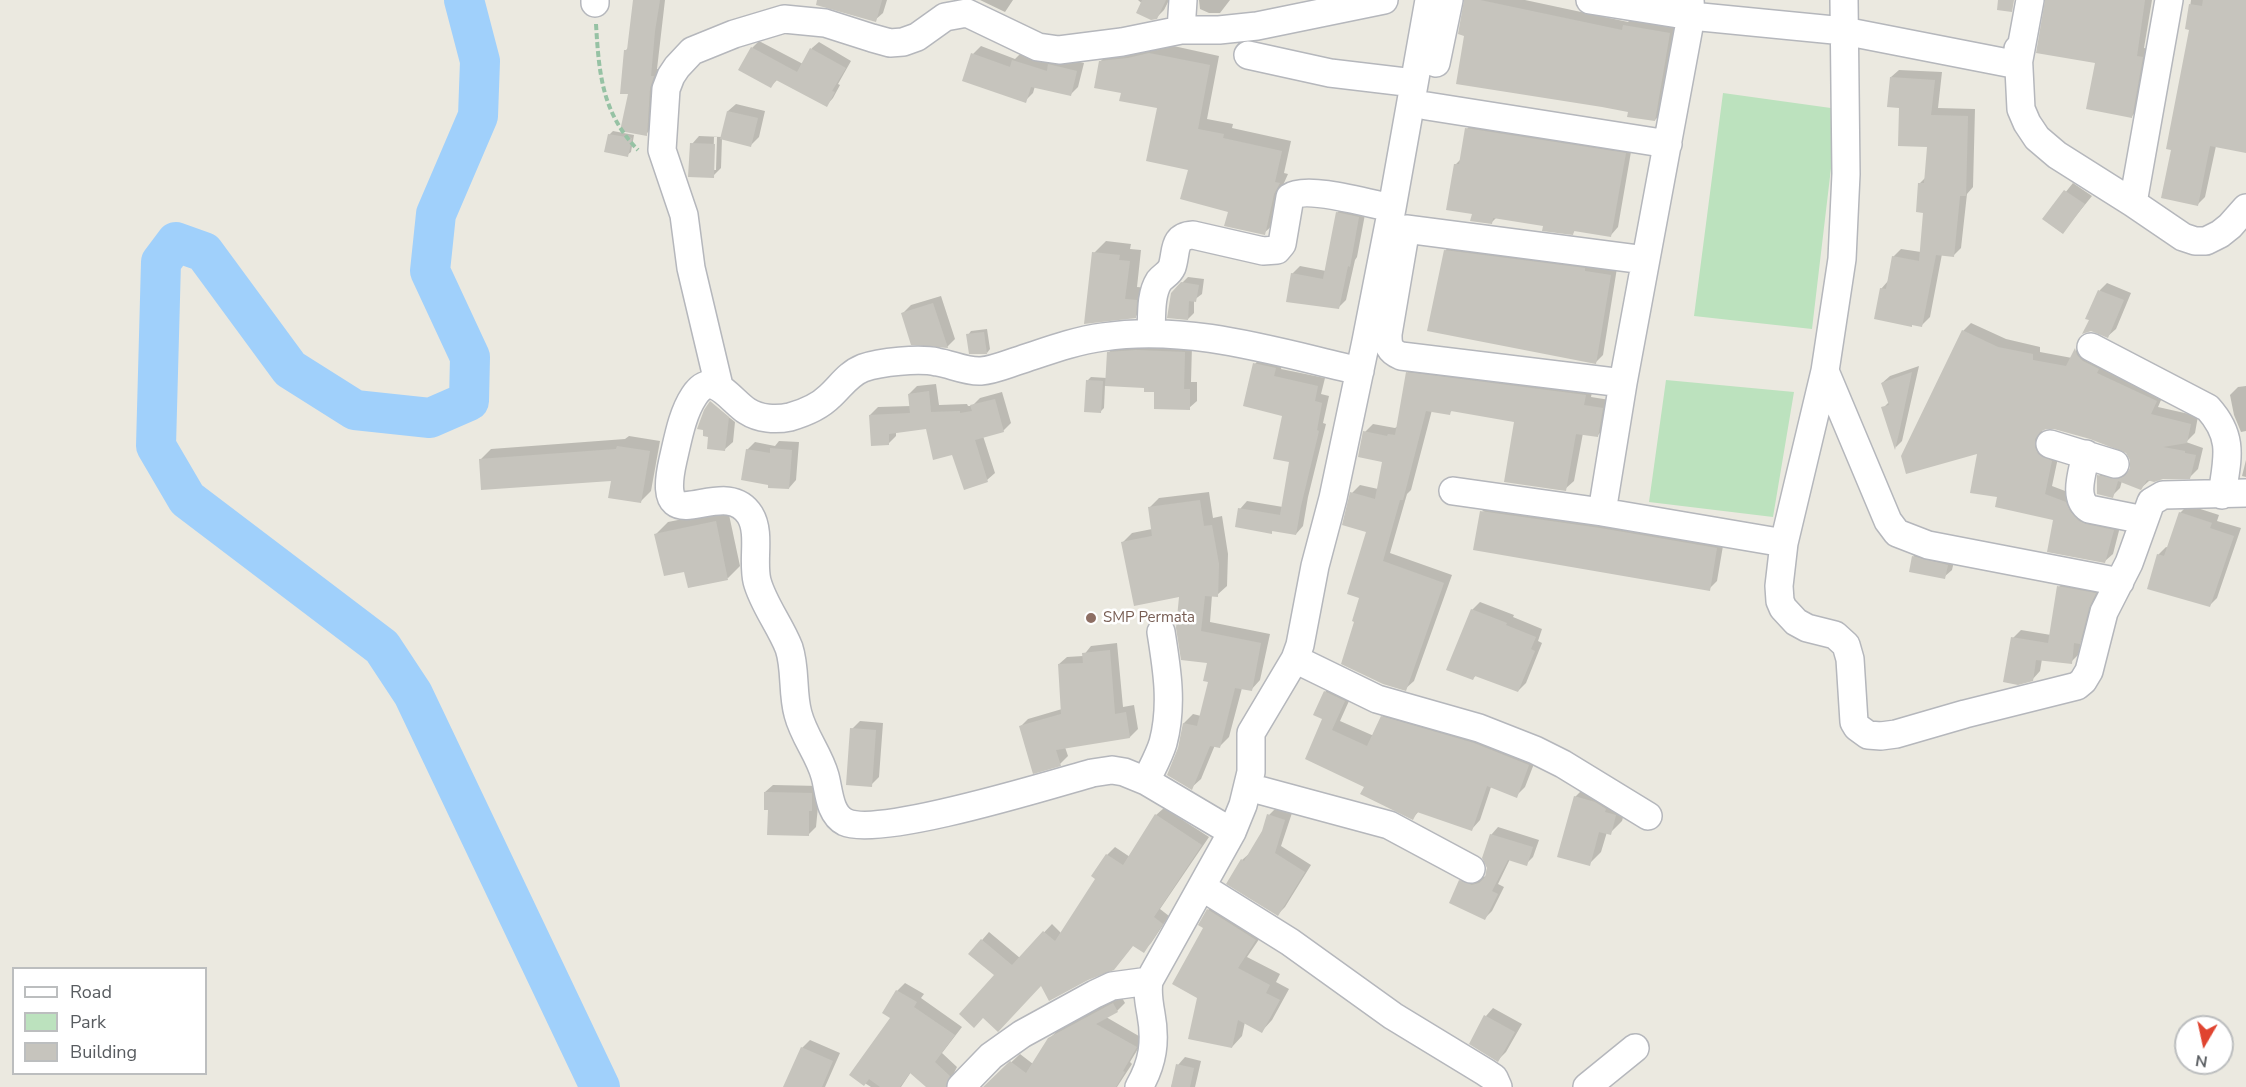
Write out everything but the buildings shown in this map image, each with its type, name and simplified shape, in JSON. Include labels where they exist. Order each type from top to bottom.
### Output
[{"type":"street","points":[[1181,30],[1183,0]]},
{"type":"street","points":[[719,386],[691,268],[684,215],[663,158],[662,130],[666,89],[671,76],[692,51],[756,26],[829,11],[872,38],[890,43],[903,42],[916,37],[945,17],[968,13],[1038,47],[1059,50],[1122,42],[1181,30],[1220,30],[1257,26],[1384,0]]},
{"type":"street","points":[[1429,0],[1420,95],[1399,219],[1388,345],[1392,352],[1401,356],[1623,383]]},
{"type":"street","points":[[1420,95],[1449,0]]},
{"type":"street","points":[[1590,0],[1690,8],[1844,32],[2018,66]]},
{"type":"street","points":[[1844,0],[1846,93],[1845,210],[1842,259],[1825,371],[1784,543],[1779,586],[1783,608],[1802,626],[1835,635],[1846,645],[1850,659],[1854,722],[1862,731],[1874,736],[1896,734],[1956,716],[2078,686],[2089,671],[2100,622],[2120,582],[2151,502],[2163,495],[2234,494],[2225,430],[2208,408],[2091,347]]},
{"type":"street","points":[[2018,0],[2018,66],[2021,109],[2037,138],[2056,155],[2183,237],[2195,241],[2206,241],[2230,226],[2246,208]]},
{"type":"street","points":[[2018,66],[2030,0]]},
{"type":"street","points":[[2133,203],[2169,0]]},
{"type":"street","points":[[1602,512],[1690,8]]},
{"type":"street","points":[[1248,55],[1420,95],[1668,144]]},
{"type":"street","points":[[1150,333],[1155,290],[1160,279],[1171,269],[1177,242],[1184,237],[1193,236],[1263,251],[1277,250],[1282,244],[1290,197],[1300,193],[1334,196],[1399,219],[1645,260]]},
{"type":"street","points":[[1139,1087],[1149,1066],[1154,1045],[1149,981],[1232,832],[1248,788],[1252,764],[1251,733],[1295,659],[1305,626],[1315,566],[1333,498],[1360,370],[1399,219]]},
{"type":"street","points":[[1232,832],[1146,781],[1124,772],[1102,771],[914,819],[869,825],[844,822],[833,808],[823,770],[804,734],[797,712],[790,651],[757,581],[754,525],[750,514],[743,507],[727,500],[697,505],[677,504],[668,492],[668,481],[687,410],[694,395],[702,386],[712,385],[719,386],[750,413],[781,419],[794,416],[820,404],[851,374],[875,365],[930,360],[978,371],[995,368],[1085,339],[1130,333],[1233,342],[1360,370]]},
{"type":"street","points":[[1825,371],[1888,521],[1898,533],[1928,544],[2120,582]]},
{"type":"street","points":[[2050,444],[2115,464]]},
{"type":"street","points":[[2086,454],[2080,493],[2080,500],[2084,506],[2144,520]]},
{"type":"street","points":[[1453,491],[1602,512],[1784,543]]},
{"type":"street","points":[[1146,781],[1163,742],[1168,716],[1169,694],[1161,632]]},
{"type":"street","points":[[1295,659],[1377,699],[1479,728],[1535,750],[1563,764],[1648,816]]},
{"type":"street","points":[[1248,788],[1389,825],[1471,869]]},
{"type":"street","points":[[1202,887],[1290,942],[1394,1016],[1494,1078],[1498,1087]]},
{"type":"street","points":[[961,1087],[991,1056],[1022,1034],[1095,993],[1124,983],[1149,981]]},
{"type":"street","points":[[1587,1087],[1635,1048]]},
{"type":"path","points":[[595,1],[598,58],[608,106],[626,138],[640,153]]},
{"type":"green space","points":[[1723,93],[1838,109],[1812,329],[1694,316]]},
{"type":"green space","points":[[1666,380],[1794,392],[1773,517],[1649,502]]},
{"type":"waterway","points":[[464,0],[480,61],[478,116],[436,214],[430,271],[470,357],[469,401],[430,418],[355,410],[290,369],[204,252],[176,242],[161,262],[156,446],[187,499],[382,647],[413,694],[600,1087]]},
{"type":"place","name":"SMP Permata","points":[[1091,618]]}]
